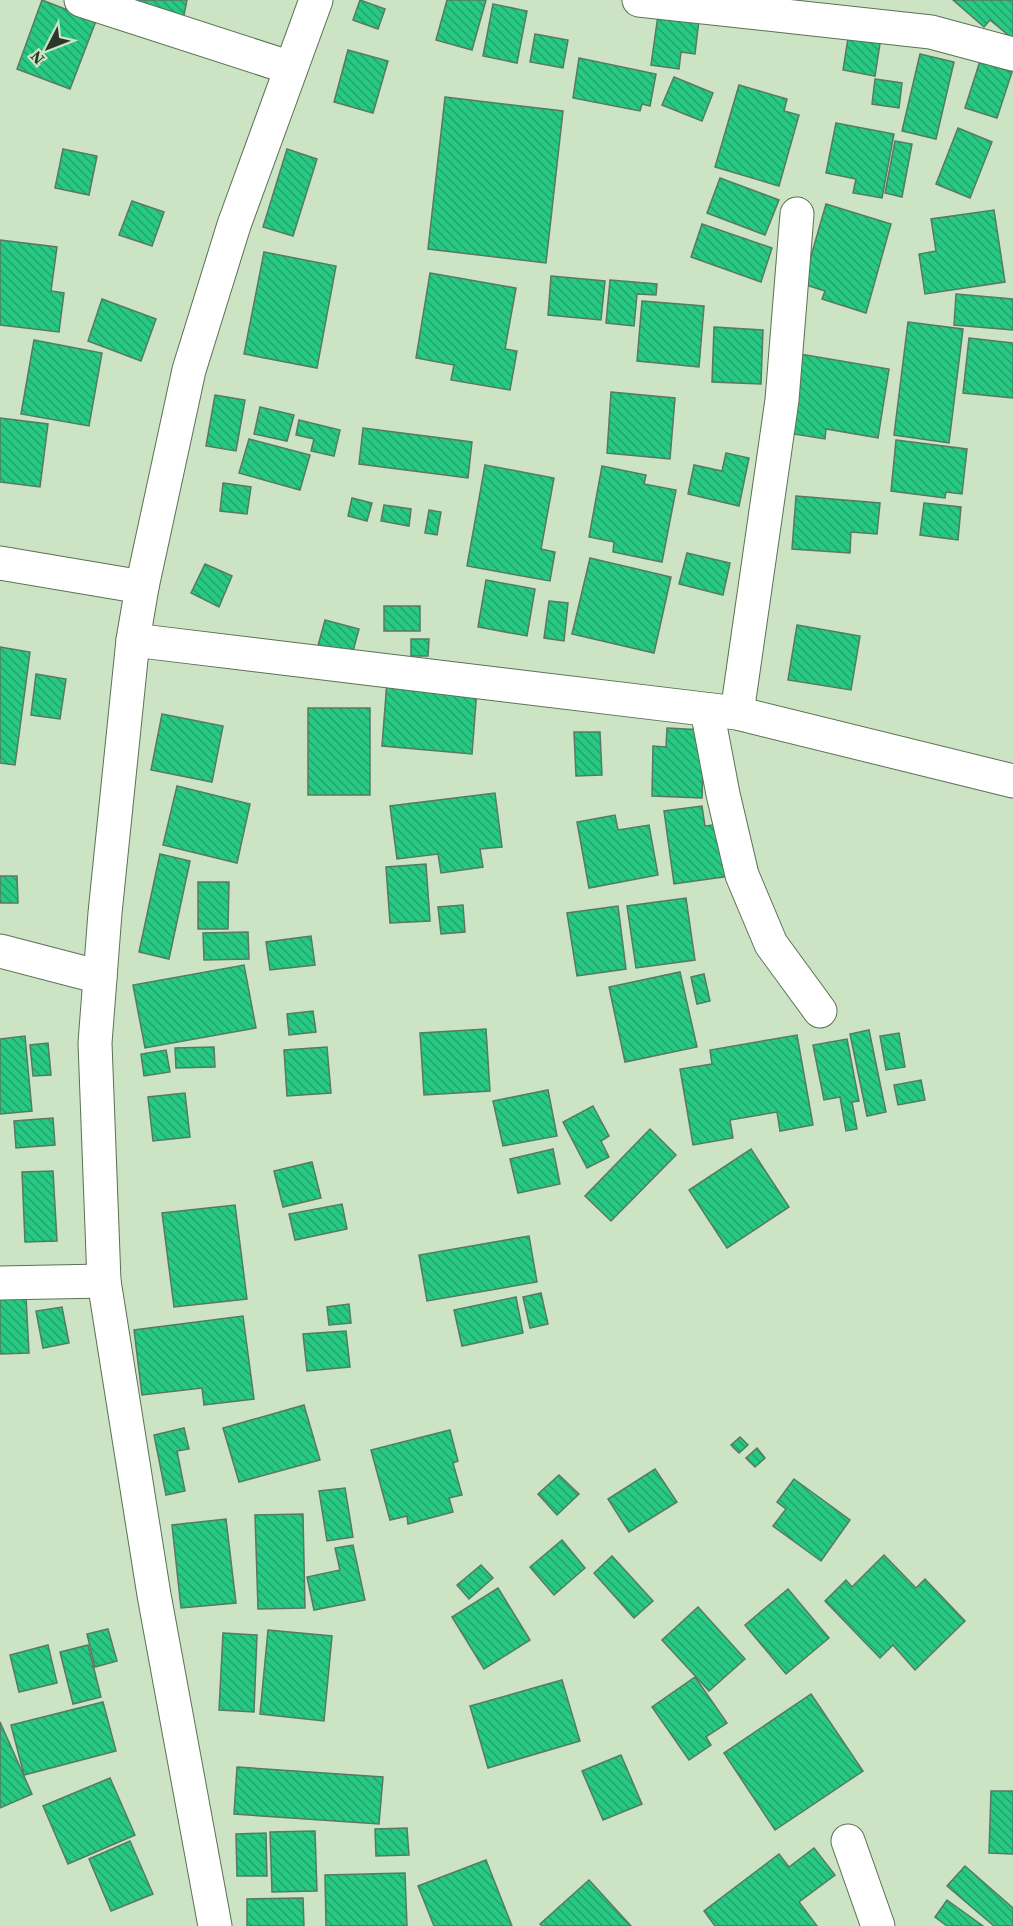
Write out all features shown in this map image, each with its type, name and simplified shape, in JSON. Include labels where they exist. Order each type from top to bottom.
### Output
[{"type":"street","points":[[81,0],[291,68]]},
{"type":"street","points":[[215,1926],[154,1595],[104,1281],[95,1043],[105,913],[133,640],[142,588],[189,370],[234,225],[316,0]]},
{"type":"street","points":[[639,0],[931,32],[1013,54]]},
{"type":"street","points":[[797,214],[782,400],[722,711],[723,794],[742,875],[771,944],[820,1011]]},
{"type":"street","points":[[0,563],[142,588]]},
{"type":"street","points":[[133,640],[722,711],[1013,781]]},
{"type":"street","points":[[0,951],[100,977]]},
{"type":"street","points":[[0,1283],[104,1281]]},
{"type":"street","points":[[848,1841],[878,1926]]},
{"type":"building","points":[[42,0],[96,21],[70,89],[17,69]]},
{"type":"building","points":[[107,0],[187,0],[183,20]]},
{"type":"building","points":[[360,0],[385,9],[378,29],[353,20]]},
{"type":"building","points":[[447,0],[486,0],[472,50],[436,40]]},
{"type":"building","points":[[953,0],[1013,0],[1013,39],[990,20],[984,27]]},
{"type":"building","points":[[493,4],[527,11],[517,63],[483,56]]},
{"type":"building","points":[[658,15],[699,20],[695,54],[681,52],[679,69],[651,65]]},
{"type":"building","points":[[849,32],[881,37],[875,76],[843,70]]},
{"type":"building","points":[[535,34],[568,40],[563,68],[530,62]]},
{"type":"building","points":[[348,50],[388,61],[373,113],[334,102]]},
{"type":"building","points":[[920,54],[954,62],[936,139],[902,131]]},
{"type":"building","points":[[579,58],[656,74],[650,106],[642,104],[640,111],[573,98]]},
{"type":"building","points":[[980,61],[1012,72],[997,118],[965,108]]},
{"type":"building","points":[[674,77],[713,93],[702,121],[662,105]]},
{"type":"building","points":[[875,79],[902,83],[899,108],[872,104]]},
{"type":"building","points":[[739,85],[787,99],[784,111],[799,115],[779,186],[715,167]]},
{"type":"building","points":[[445,97],[563,111],[546,263],[428,249]]},
{"type":"building","points":[[836,123],[894,134],[882,198],[853,193],[856,179],[826,173]]},
{"type":"building","points":[[958,128],[992,142],[970,198],[936,184]]},
{"type":"building","points":[[895,141],[912,144],[902,197],[885,193]]},
{"type":"building","points":[[63,149],[97,156],[89,195],[55,188]]},
{"type":"building","points":[[287,149],[317,159],[293,236],[263,227]]},
{"type":"building","points":[[720,178],[779,200],[765,235],[707,213]]},
{"type":"building","points":[[132,201],[164,212],[152,246],[119,235]]},
{"type":"building","points":[[826,204],[891,224],[866,313],[822,299],[825,291],[803,284]]},
{"type":"building","points":[[994,210],[1005,282],[925,294],[919,254],[936,251],[931,219]]},
{"type":"building","points":[[702,224],[772,248],[761,282],[691,257]]},
{"type":"building","points":[[0,240],[57,247],[51,291],[64,293],[59,332],[0,325]]},
{"type":"building","points":[[264,252],[336,266],[317,368],[244,354]]},
{"type":"building","points":[[430,273],[516,288],[505,349],[517,351],[510,390],[451,380],[454,365],[416,358]]},
{"type":"building","points":[[551,276],[605,281],[601,320],[548,315]]},
{"type":"building","points":[[610,280],[657,284],[656,295],[637,294],[634,326],[606,323]]},
{"type":"building","points":[[956,294],[1013,299],[1013,330],[954,325]]},
{"type":"building","points":[[102,299],[156,319],[141,361],[88,341]]},
{"type":"building","points":[[642,301],[704,306],[699,367],[637,361]]},
{"type":"building","points":[[908,322],[963,329],[949,443],[894,435]]},
{"type":"building","points":[[714,327],[763,330],[761,384],[712,382]]},
{"type":"building","points":[[969,338],[1013,343],[1013,398],[963,393]]},
{"type":"building","points":[[34,340],[102,353],[89,426],[21,414]]},
{"type":"building","points":[[794,353],[889,369],[878,438],[826,429],[825,439],[781,432]]},
{"type":"building","points":[[611,392],[675,398],[670,459],[607,453]]},
{"type":"building","points":[[215,395],[245,400],[236,451],[206,446]]},
{"type":"building","points":[[260,407],[294,415],[287,441],[254,434]]},
{"type":"building","points":[[0,418],[48,424],[40,487],[0,482]]},
{"type":"building","points":[[299,420],[340,430],[334,456],[311,451],[314,439],[296,435]]},
{"type":"building","points":[[363,428],[472,442],[468,478],[359,464]]},
{"type":"building","points":[[249,439],[310,455],[300,490],[239,473]]},
{"type":"building","points":[[896,440],[967,449],[962,494],[946,492],[945,498],[891,491]]},
{"type":"building","points":[[726,453],[749,458],[739,506],[688,494],[694,465],[722,471]]},
{"type":"building","points":[[485,465],[554,478],[541,549],[555,552],[550,581],[467,566]]},
{"type":"building","points":[[602,466],[646,475],[644,484],[676,490],[662,562],[613,552],[614,542],[589,537]]},
{"type":"building","points":[[223,483],[251,487],[247,514],[220,511]]},
{"type":"building","points":[[796,496],[880,503],[877,534],[851,532],[850,553],[792,549]]},
{"type":"building","points":[[352,498],[372,503],[367,521],[348,516]]},
{"type":"building","points":[[924,503],[961,507],[958,540],[920,535]]},
{"type":"building","points":[[384,505],[411,509],[409,526],[381,521]]},
{"type":"building","points":[[429,510],[441,512],[437,535],[425,533]]},
{"type":"building","points":[[687,553],[730,563],[723,595],[679,584]]},
{"type":"building","points":[[590,558],[671,577],[654,653],[572,634]]},
{"type":"building","points":[[205,564],[232,576],[219,607],[191,593]]},
{"type":"building","points":[[486,580],[535,589],[527,636],[478,627]]},
{"type":"building","points":[[549,601],[568,603],[564,641],[544,638]]},
{"type":"building","points":[[384,606],[420,606],[420,631],[384,631]]},
{"type":"building","points":[[325,620],[359,629],[350,662],[316,653]]},
{"type":"building","points":[[797,625],[860,636],[851,690],[788,680]]},
{"type":"building","points":[[411,639],[429,639],[428,656],[411,656]]},
{"type":"building","points":[[0,647],[30,652],[15,765],[0,763]]},
{"type":"building","points":[[36,674],[66,679],[60,719],[31,715]]},
{"type":"building","points":[[387,681],[477,689],[472,754],[382,746]]},
{"type":"building","points":[[308,708],[370,708],[370,795],[308,795]]},
{"type":"building","points":[[162,714],[223,726],[212,782],[151,770]]},
{"type":"building","points":[[667,728],[704,730],[702,798],[652,796],[653,746],[666,747]]},
{"type":"building","points":[[574,732],[600,732],[602,775],[576,776]]},
{"type":"building","points":[[177,786],[250,804],[237,863],[163,845]]},
{"type":"building","points":[[495,793],[502,847],[480,849],[483,867],[441,873],[438,854],[397,859],[390,806]]},
{"type":"building","points":[[702,806],[705,826],[722,824],[730,876],[674,884],[664,811]]},
{"type":"building","points":[[615,815],[618,830],[649,825],[658,875],[589,888],[577,822]]},
{"type":"building","points":[[160,854],[190,861],[169,959],[139,952]]},
{"type":"building","points":[[426,864],[430,921],[390,923],[386,867]]},
{"type":"building","points":[[0,876],[17,876],[18,903],[0,903]]},
{"type":"building","points":[[198,882],[229,882],[228,929],[198,929]]},
{"type":"building","points":[[686,898],[695,960],[636,968],[627,906]]},
{"type":"building","points":[[463,905],[465,932],[441,934],[438,907]]},
{"type":"building","points":[[618,906],[626,969],[577,976],[567,913]]},
{"type":"building","points":[[248,932],[249,959],[204,960],[203,933]]},
{"type":"building","points":[[311,936],[315,965],[270,970],[266,942]]},
{"type":"building","points":[[244,965],[256,1028],[145,1048],[133,985]]},
{"type":"building","points":[[680,972],[697,1047],[625,1062],[609,987]]},
{"type":"building","points":[[704,974],[710,1001],[697,1004],[691,977]]},
{"type":"building","points":[[313,1011],[316,1032],[289,1035],[287,1014]]},
{"type":"building","points":[[486,1029],[490,1091],[424,1095],[420,1033]]},
{"type":"building","points":[[869,1030],[886,1112],[867,1116],[850,1034]]},
{"type":"building","points":[[899,1033],[905,1067],[886,1070],[880,1036]]},
{"type":"building","points":[[797,1035],[813,1125],[780,1131],[777,1112],[730,1120],[733,1138],[693,1145],[680,1069],[712,1064],[710,1050]]},
{"type":"building","points":[[25,1036],[32,1111],[0,1114],[0,1039]]},
{"type":"building","points":[[847,1039],[859,1101],[852,1102],[857,1129],[846,1131],[840,1097],[824,1100],[813,1045]]},
{"type":"building","points":[[48,1043],[51,1075],[33,1076],[30,1045]]},
{"type":"building","points":[[214,1047],[215,1067],[176,1068],[175,1048]]},
{"type":"building","points":[[327,1047],[331,1093],[287,1096],[284,1050]]},
{"type":"building","points":[[166,1050],[170,1072],[144,1076],[141,1054]]},
{"type":"building","points":[[921,1080],[925,1100],[898,1105],[894,1085]]},
{"type":"building","points":[[548,1090],[557,1136],[503,1146],[493,1101]]},
{"type":"building","points":[[185,1093],[190,1137],[153,1141],[148,1097]]},
{"type":"building","points":[[593,1106],[609,1136],[601,1141],[609,1157],[587,1168],[563,1122]]},
{"type":"building","points":[[53,1118],[55,1145],[16,1148],[14,1121]]},
{"type":"building","points":[[650,1129],[676,1155],[611,1221],[585,1196]]},
{"type":"building","points":[[553,1149],[560,1184],[518,1193],[510,1159]]},
{"type":"building","points":[[751,1149],[789,1207],[727,1248],[689,1190]]},
{"type":"building","points":[[312,1162],[321,1198],[283,1207],[274,1171]]},
{"type":"building","points":[[53,1171],[57,1241],[25,1242],[22,1172]]},
{"type":"building","points":[[342,1204],[347,1229],[295,1240],[289,1214]]},
{"type":"building","points":[[235,1205],[247,1299],[174,1307],[162,1213]]},
{"type":"building","points":[[529,1236],[537,1282],[427,1301],[419,1255]]},
{"type":"building","points":[[541,1293],[548,1324],[530,1328],[523,1297]]},
{"type":"building","points":[[26,1296],[29,1353],[0,1354],[0,1297]]},
{"type":"building","points":[[516,1297],[523,1333],[462,1346],[454,1310]]},
{"type":"building","points":[[349,1304],[351,1323],[329,1325],[327,1307]]},
{"type":"building","points":[[62,1307],[69,1343],[43,1348],[36,1311]]},
{"type":"building","points":[[243,1316],[254,1399],[204,1405],[202,1388],[142,1395],[134,1330]]},
{"type":"building","points":[[346,1331],[350,1367],[307,1371],[303,1334]]},
{"type":"building","points":[[304,1405],[320,1460],[239,1482],[223,1428]]},
{"type":"building","points":[[184,1428],[189,1449],[177,1451],[185,1491],[166,1495],[154,1435]]},
{"type":"building","points":[[450,1430],[458,1461],[453,1463],[462,1495],[449,1498],[453,1512],[408,1524],[407,1516],[390,1520],[371,1450]]},
{"type":"building","points":[[740,1437],[748,1445],[739,1453],[731,1445]]},
{"type":"building","points":[[757,1448],[765,1458],[755,1467],[746,1458]]},
{"type":"building","points":[[655,1469],[677,1502],[629,1532],[608,1499]]},
{"type":"building","points":[[559,1475],[579,1494],[557,1515],[538,1494]]},
{"type":"building","points":[[794,1479],[850,1520],[821,1561],[773,1526],[786,1509],[777,1502]]},
{"type":"building","points":[[345,1488],[353,1537],[327,1541],[319,1491]]},
{"type":"building","points":[[303,1514],[305,1608],[258,1609],[255,1515]]},
{"type":"building","points":[[226,1519],[236,1603],[181,1608],[172,1525]]},
{"type":"building","points":[[562,1540],[585,1568],[554,1595],[530,1567]]},
{"type":"building","points":[[353,1545],[365,1600],[314,1610],[307,1577],[340,1570],[335,1548]]},
{"type":"building","points":[[884,1555],[916,1588],[925,1579],[965,1621],[915,1670],[893,1645],[880,1658],[825,1601],[846,1580],[852,1587]]},
{"type":"building","points":[[612,1556],[653,1601],[634,1618],[594,1573]]},
{"type":"building","points":[[481,1565],[493,1578],[469,1599],[457,1585]]},
{"type":"building","points":[[498,1588],[530,1640],[484,1669],[452,1617]]},
{"type":"building","points":[[788,1589],[829,1638],[786,1674],[745,1625]]},
{"type":"building","points":[[698,1607],[745,1659],[709,1691],[662,1640]]},
{"type":"building","points":[[108,1629],[117,1661],[95,1667],[87,1634]]},
{"type":"building","points":[[268,1630],[332,1636],[324,1721],[260,1714]]},
{"type":"building","points":[[223,1633],[257,1635],[254,1712],[219,1710]]},
{"type":"building","points":[[48,1645],[57,1683],[19,1692],[10,1655]]},
{"type":"building","points":[[88,1645],[101,1697],[73,1704],[60,1652]]},
{"type":"building","points":[[695,1677],[727,1723],[706,1737],[711,1745],[689,1760],[652,1707]]},
{"type":"building","points":[[562,1680],[580,1741],[488,1768],[470,1706]]},
{"type":"building","points":[[811,1694],[863,1771],[775,1830],[724,1753]]},
{"type":"building","points":[[103,1702],[116,1751],[24,1775],[11,1725]]},
{"type":"building","points":[[0,1722],[32,1794],[0,1808]]},
{"type":"building","points":[[621,1755],[642,1804],[603,1820],[582,1771]]},
{"type":"building","points":[[237,1767],[383,1777],[379,1824],[234,1814]]},
{"type":"building","points":[[110,1778],[135,1835],[68,1864],[43,1806]]},
{"type":"building","points":[[991,1791],[1013,1791],[1013,1854],[989,1853]]},
{"type":"building","points":[[407,1828],[409,1855],[376,1856],[375,1829]]},
{"type":"building","points":[[315,1831],[317,1891],[272,1892],[270,1832]]},
{"type":"building","points":[[266,1833],[267,1876],[237,1876],[236,1834]]},
{"type":"building","points":[[130,1841],[153,1894],[111,1911],[89,1859]]},
{"type":"building","points":[[814,1848],[835,1875],[799,1902],[817,1926],[715,1926],[704,1911],[779,1854],[789,1867]]},
{"type":"building","points":[[486,1860],[512,1926],[434,1926],[418,1886]]},
{"type":"building","points":[[965,1866],[1013,1908],[1013,1926],[994,1926],[947,1886]]},
{"type":"building","points":[[405,1873],[407,1926],[326,1926],[325,1875]]},
{"type":"building","points":[[589,1880],[631,1926],[542,1926],[540,1924]]},
{"type":"building","points":[[303,1898],[304,1926],[247,1926],[247,1899]]},
{"type":"building","points":[[947,1900],[983,1926],[947,1926],[935,1917]]}]
